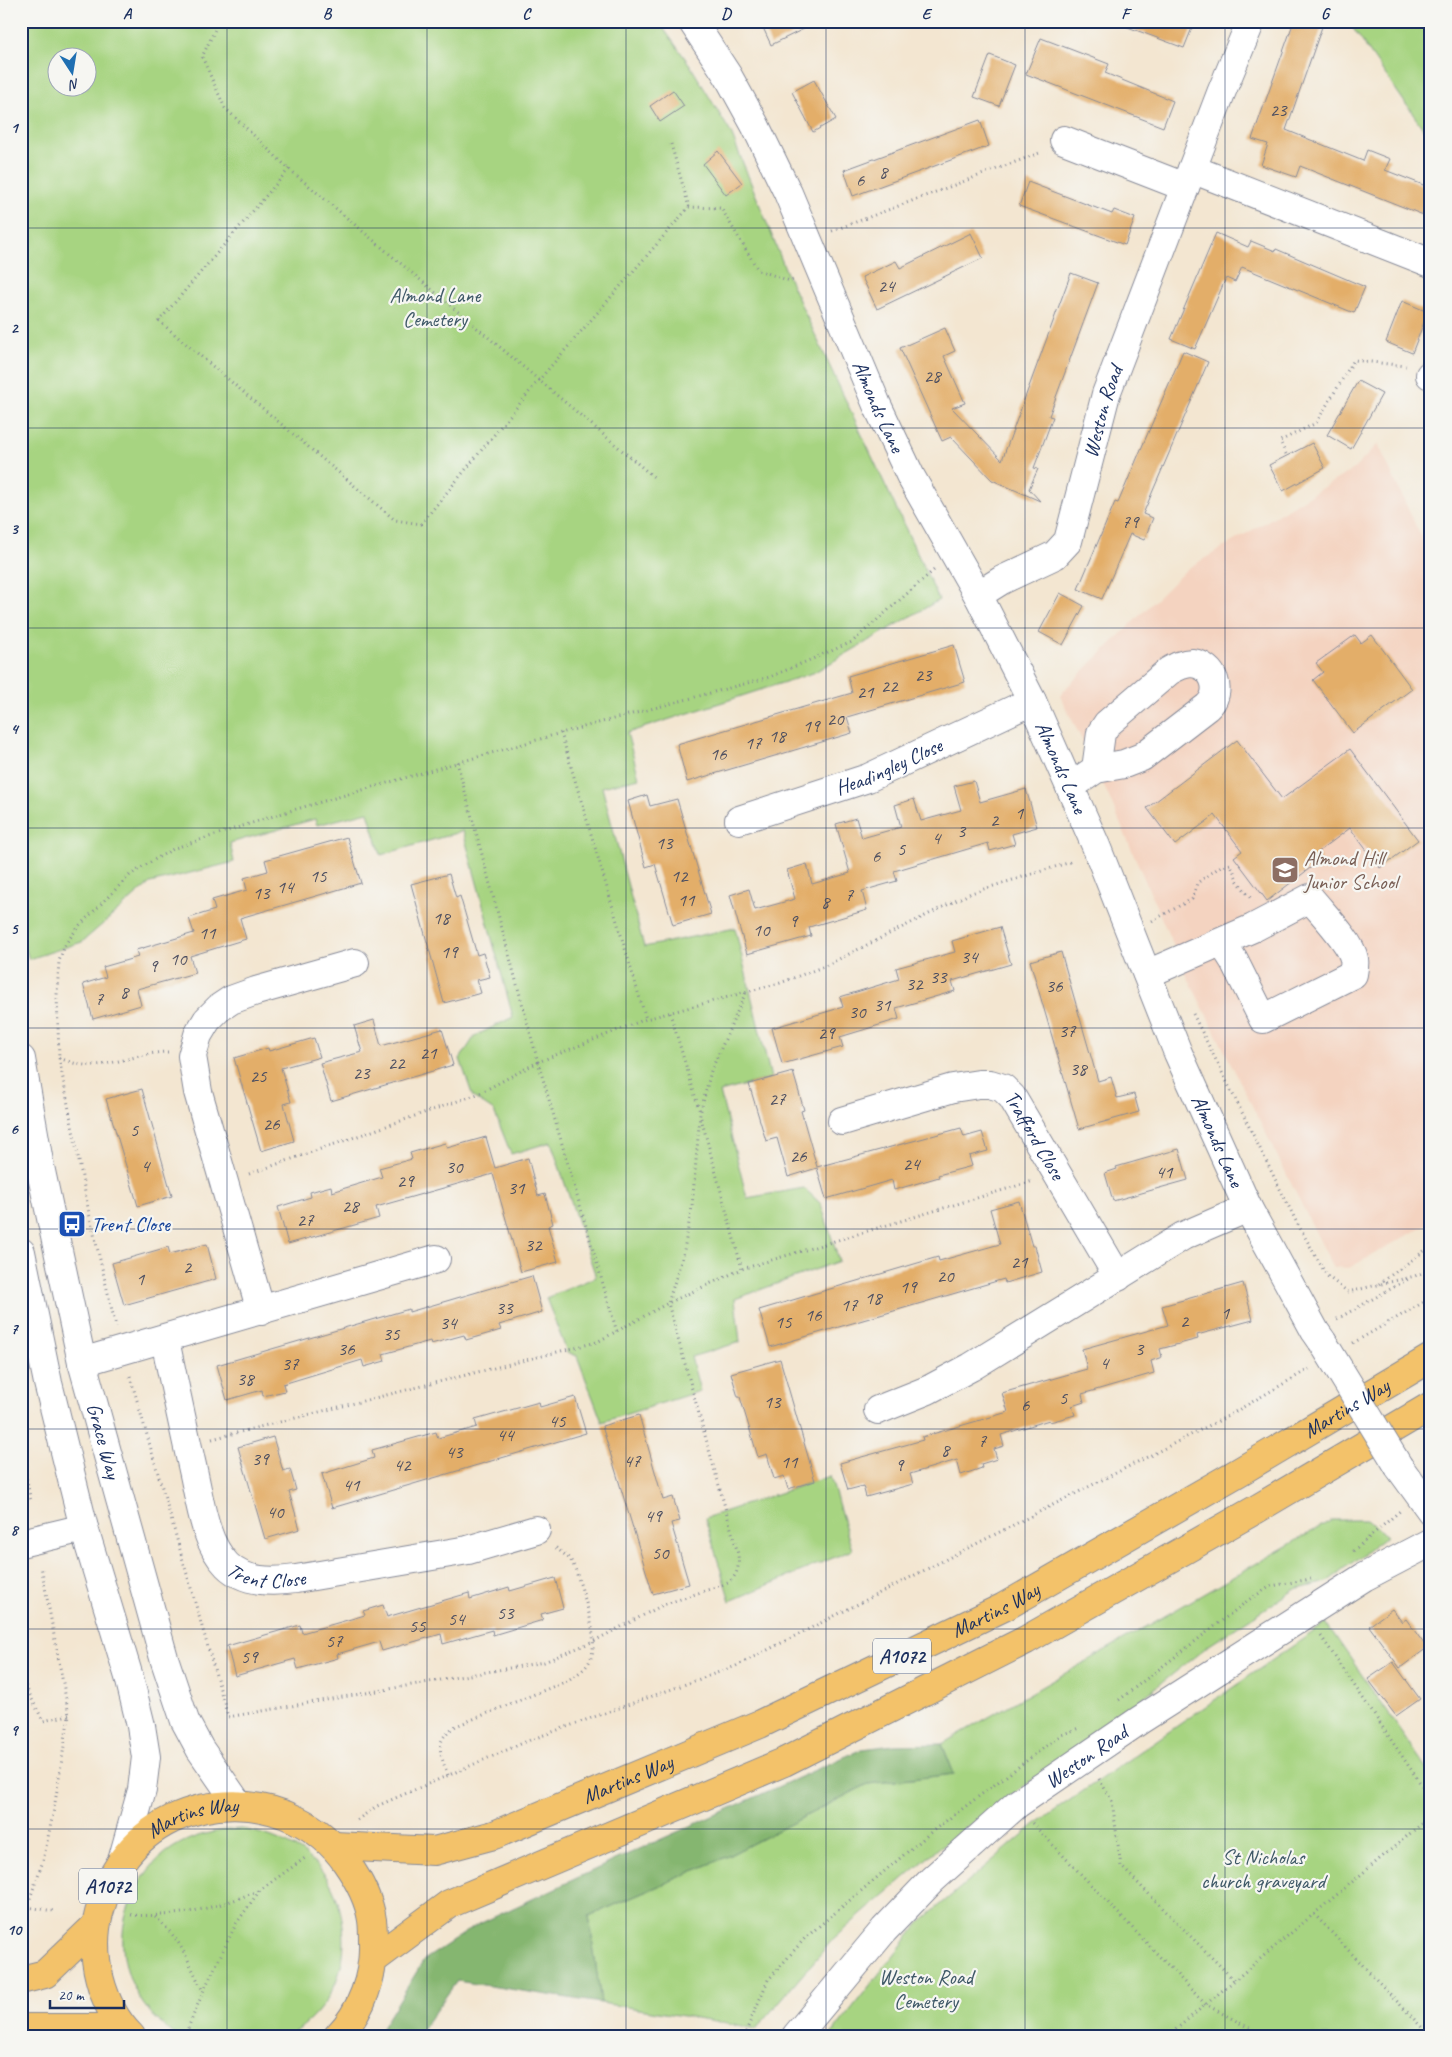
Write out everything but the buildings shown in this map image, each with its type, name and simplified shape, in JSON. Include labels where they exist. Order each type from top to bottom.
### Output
[{"type":"main road","name":"Martins Way","points":[[335,1846],[434,1851],[494,1835],[760,1724],[1004,1607],[1230,1477],[1431,1358]]},
{"type":"main road","name":"A1072","points":[[373,1960],[449,1904],[784,1762],[1026,1640],[1255,1510],[1431,1406]]},
{"type":"main road","name":"Martins Way","points":[[127,2032],[105,1996],[96,1961],[96,1925],[105,1891],[122,1861],[145,1837],[173,1819],[204,1808],[238,1804],[273,1810],[306,1824],[335,1846],[359,1880],[372,1919],[373,1960],[364,1995],[347,2027],[338,2036]]},
{"type":"main road","name":"A1072","points":[[21,1980],[45,1974],[96,1925]]},
{"type":"main road","name":"Martins Way","points":[[21,2028],[127,2032]]},
{"type":"street","name":"Almonds Lane","points":[[692,21],[728,76],[755,125],[788,193],[911,477],[978,595],[1032,701],[1096,846],[1178,1053],[1248,1208],[1327,1340],[1399,1467],[1431,1512]]},
{"type":"street","name":"Weston Road","points":[[978,595],[1002,580],[1056,555],[1068,541],[1106,394],[1252,21]]},
{"type":"street","points":[[1064,140],[1189,178],[1431,263]]},
{"type":"street","name":"Headingley Close","points":[[739,820],[868,778],[1032,701]]},
{"type":"street","points":[[1070,787],[1096,769]]},
{"type":"street","points":[[1147,974],[1222,942],[1310,898],[1348,945],[1354,957],[1353,974],[1263,1019],[1234,961],[1222,942]]},
{"type":"street","points":[[262,1312],[198,1092],[192,1056],[198,1035],[207,1020],[231,1000],[355,963]]},
{"type":"street","name":"Grace Way","points":[[21,1060],[39,1162],[82,1362],[164,1658],[185,1721],[200,1749],[238,1804]]},
{"type":"street","name":"Trafford Close","points":[[842,1121],[953,1088],[979,1084],[990,1084],[1003,1088],[1012,1097],[1118,1277]]},
{"type":"street","points":[[878,1410],[928,1390],[972,1367],[1183,1236],[1248,1208]]},
{"type":"street","name":"Grace Way","points":[[21,1252],[48,1382],[84,1528],[129,1677],[141,1726],[146,1757],[142,1790],[122,1861]]},
{"type":"street","points":[[82,1362],[262,1312],[436,1259]]},
{"type":"street","name":"Trent Close","points":[[165,1340],[209,1535],[227,1566],[240,1574],[271,1582],[296,1579],[468,1550],[536,1530]]},
{"type":"street","points":[[21,1543],[84,1528]]},
{"type":"street","name":"Weston Road","points":[[796,2036],[884,1930],[932,1880],[1017,1804],[1087,1756],[1364,1577],[1431,1542]]},
{"type":"path","points":[[219,21],[202,57],[225,108],[289,170],[656,479]]},
{"type":"path","points":[[808,240],[1037,155],[1064,140]]},
{"type":"path","points":[[671,144],[689,207]]},
{"type":"path","points":[[289,170],[159,321],[395,520],[421,524],[539,380],[689,207]]},
{"type":"path","points":[[689,207],[721,208],[758,270],[790,281],[820,266]]},
{"type":"path","points":[[1286,454],[1280,441],[1316,423],[1354,360],[1409,366],[1431,375]]},
{"type":"path","points":[[746,992],[710,1071],[700,1114],[692,1207],[683,1255],[668,1303],[740,1561],[735,1578],[728,1583],[663,1605],[594,1640],[544,1662],[228,1717],[114,1320],[89,1213],[59,1058],[59,961],[66,943],[80,925],[130,875],[175,848],[286,812],[457,762],[770,677],[852,642],[954,553]]},
{"type":"path","points":[[561,733],[646,1019]]},
{"type":"path","points":[[457,762],[538,1062],[617,1332]]},
{"type":"path","points":[[224,1182],[288,1162],[478,1094],[538,1062],[646,1019],[780,983],[825,966],[971,893],[1085,857],[1083,851],[1096,846]]},
{"type":"path","points":[[1130,934],[1192,899],[1197,883],[1221,866],[1231,864],[1237,880],[1267,920]]},
{"type":"path","points":[[1189,1007],[1297,1223],[1327,1276],[1348,1292],[1415,1276],[1431,1269]]},
{"type":"path","points":[[670,1013],[700,1114],[742,1269]]},
{"type":"path","points":[[59,1058],[79,1064],[92,1065],[154,1052],[170,1051],[192,1056]]},
{"type":"path","points":[[188,1445],[597,1342],[668,1303],[742,1269],[1057,1174]]},
{"type":"path","points":[[1377,1285],[1431,1246]]},
{"type":"path","points":[[1327,1340],[1415,1276]]},
{"type":"path","points":[[1327,1340],[1431,1298]]},
{"type":"path","points":[[356,1820],[377,1806],[530,1740],[736,1666],[1217,1422],[1311,1368]]},
{"type":"path","points":[[21,1449],[31,1502]]},
{"type":"path","points":[[448,1775],[440,1755],[442,1738],[448,1731],[464,1722],[567,1681],[590,1662],[594,1640],[575,1568],[563,1552],[551,1545],[536,1530]]},
{"type":"path","points":[[27,1908],[43,1861],[54,1809],[68,1715],[41,1566]]},
{"type":"path","points":[[1306,1614],[1431,1799]]},
{"type":"path","points":[[21,1677],[43,1721],[68,1715]]},
{"type":"path","points":[[1087,1756],[1112,1801],[1121,1866],[1234,1980]]},
{"type":"path","points":[[1017,1804],[1034,1825],[1205,2004],[1264,2036]]},
{"type":"path","points":[[1168,2036],[1431,1816]]},
{"type":"path","points":[[131,1915],[155,1916],[199,1910],[240,1899],[260,1890],[305,1858]]},
{"type":"path","points":[[186,2033],[203,1992],[236,1924],[260,1890]]},
{"type":"path","points":[[21,1908],[54,1911]]},
{"type":"path","points":[[1314,1914],[1430,2036]]},
{"type":"path","points":[[155,1916],[169,1929],[183,1948],[203,1992]]},
{"type":"shaded area","name":"Almond Hill Junior School","points":[[1378,444],[1427,550],[1431,550],[1431,1222],[1349,1268],[1333,1267],[1183,968],[1098,772],[1060,696],[1187,569],[1354,469]]},
{"type":"green space","name":"Almond Lane Cemetery","points":[[21,21],[658,21],[690,65],[731,133],[790,281],[939,600],[813,673],[627,733],[639,778],[602,787],[644,947],[735,928],[771,1078],[720,1092],[747,1198],[804,1188],[821,1204],[839,1261],[735,1299],[740,1342],[691,1357],[700,1391],[602,1422],[577,1356],[567,1352],[546,1298],[596,1277],[551,1142],[511,1154],[494,1111],[473,1097],[460,1059],[475,1036],[513,1017],[463,831],[381,855],[368,812],[317,825],[315,819],[230,843],[234,862],[150,883],[82,942],[29,959],[21,936]]},
{"type":"green space","points":[[1348,21],[1431,21],[1431,140]]},
{"type":"green space","points":[[830,1476],[852,1550],[730,1601],[705,1518]]},
{"type":"green space","points":[[1332,1520],[1367,1520],[1387,1536],[1327,1582],[1294,1590],[1208,1646],[1124,1713],[939,1848],[834,1938],[756,2029],[601,2003],[589,1916],[726,1857],[868,1784],[954,1774],[942,1744]]},
{"type":"green space","name":"St Nicholas church graveyard","points":[[1326,1623],[1431,1775],[1431,2036],[830,2036],[919,1923],[1034,1825]]},
{"type":"green space","points":[[942,1744],[954,1774],[868,1784],[726,1857],[589,1916],[601,2003],[457,1981],[417,2036],[377,2036],[424,1960],[477,1925],[626,1855],[862,1749],[894,1745]]},
{"type":"green space","points":[[241,1829],[272,1837],[300,1851],[313,1861],[332,1886],[342,1918],[344,1934],[344,1950],[337,1980],[321,2008],[300,2029],[292,2034],[269,2037],[179,2036],[169,2030],[149,2011],[139,1998],[132,1983],[126,1968],[123,1951],[125,1918],[138,1885],[148,1870],[173,1848],[204,1834]]},
{"type":"place","name":"Almond Hill Junior School","points":[[1285,870]]},
{"type":"place","name":"Trent Close","points":[[72,1224]]},
{"type":"park label","name":"Weston Road Cemetery","points":[[926,1989]]}]
